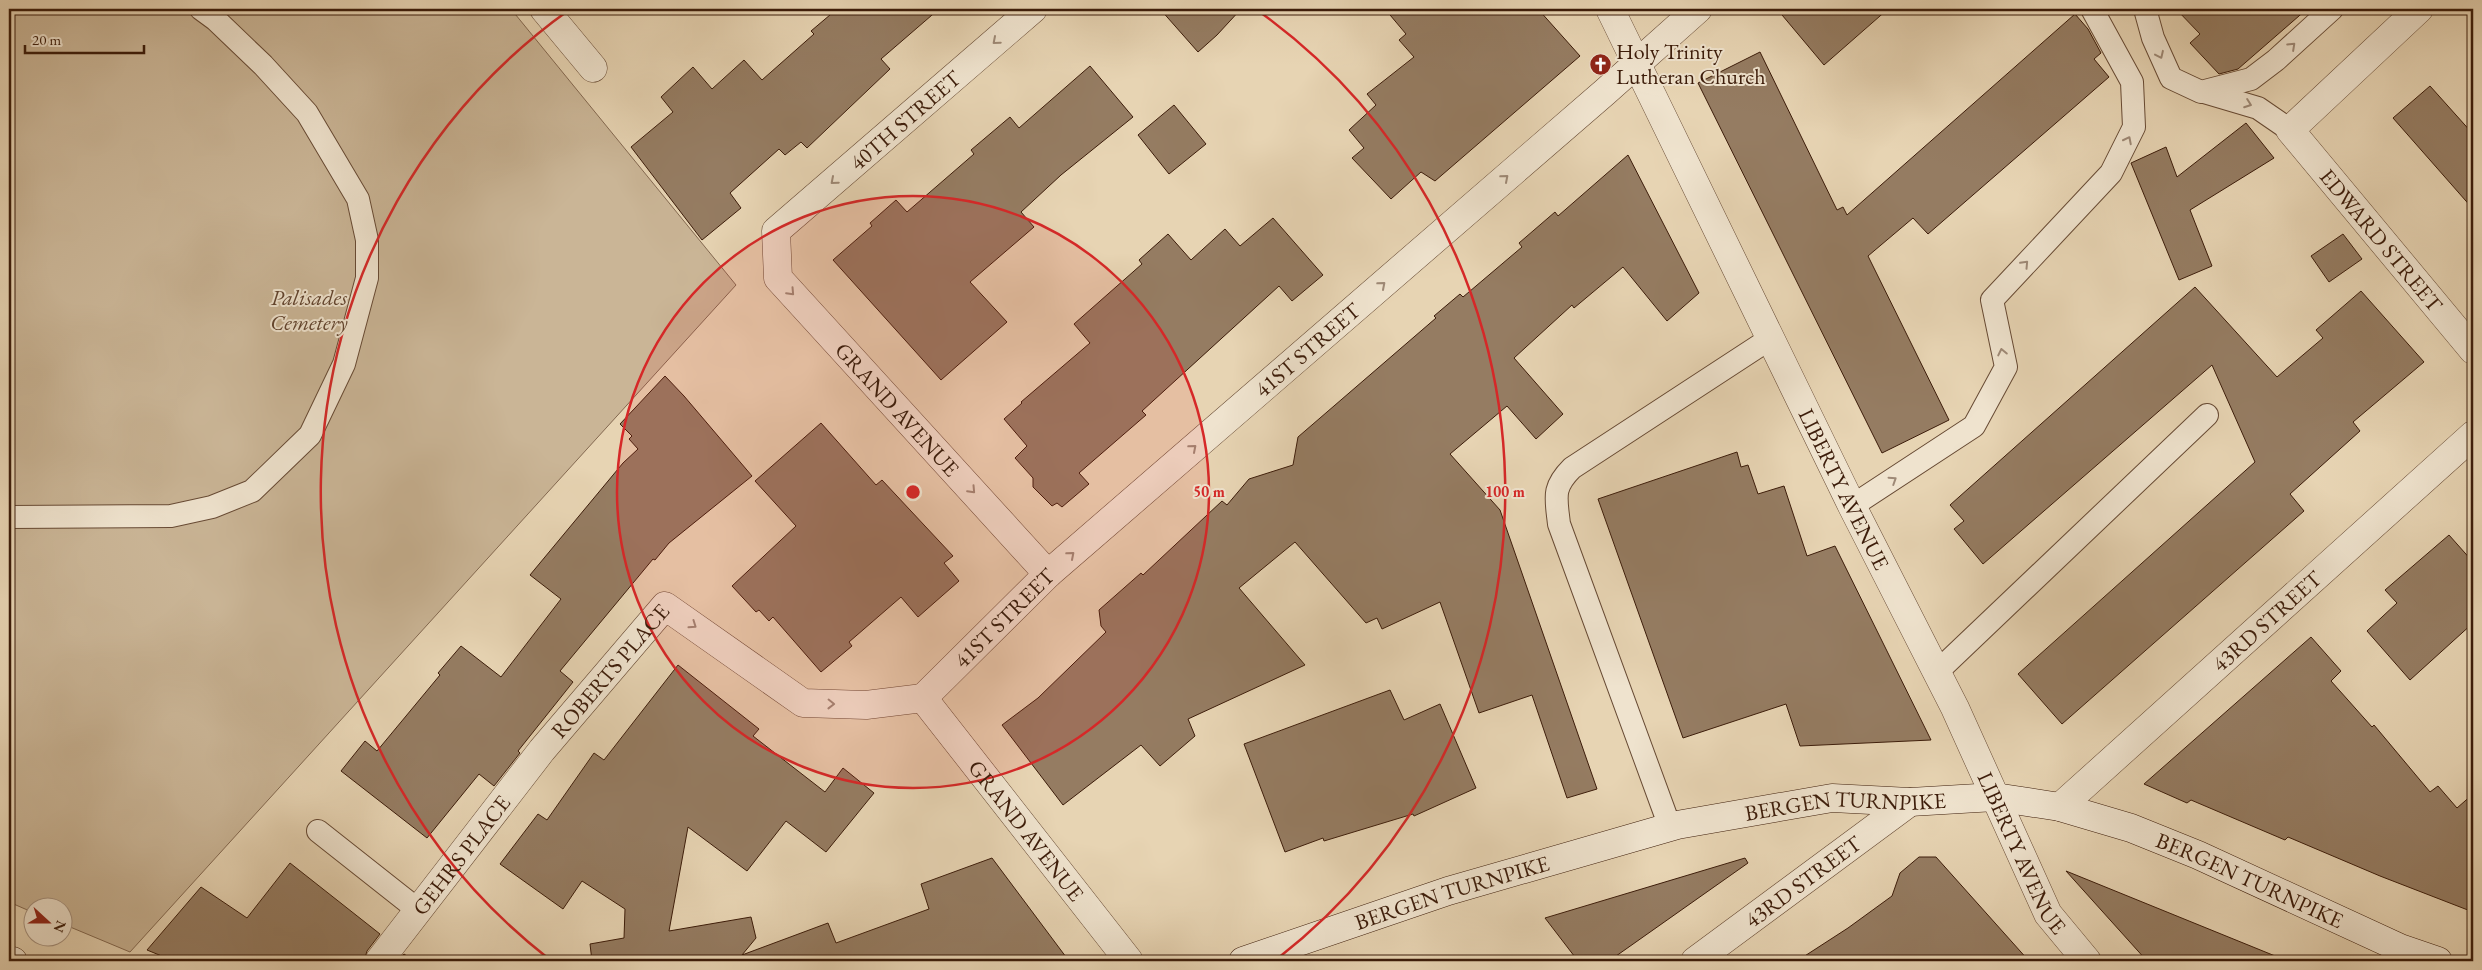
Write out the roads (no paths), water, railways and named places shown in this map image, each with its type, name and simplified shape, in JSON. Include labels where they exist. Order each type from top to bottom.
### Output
[{"type":"street","points":[[544,9],[593,68]]},
{"type":"street","name":"40TH STREET","points":[[776,231],[1033,9]]},
{"type":"street","name":"LIBERTY AVENUE","points":[[1610,9],[1638,63],[1852,506],[1937,672],[2048,914],[2086,961]]},
{"type":"street","name":"41ST STREET","points":[[923,698],[1048,574],[1698,9]]},
{"type":"street","points":[[2290,130],[2407,13]]},
{"type":"street","name":"EDWARD STREET","points":[[2290,130],[2473,350]]},
{"type":"street","name":"GRAND AVENUE","points":[[776,231],[778,278],[1048,574]]},
{"type":"street","name":"43RD STREET","points":[[2060,807],[2473,435]]},
{"type":"street","name":"ROBERTS PLACE","points":[[542,750],[665,606],[803,703],[866,705],[923,698]]},
{"type":"street","name":"GRAND AVENUE","points":[[923,698],[1129,961]]},
{"type":"street","name":"GEHRS PLACE","points":[[379,961],[542,750]]},
{"type":"street","name":"BERGEN TURNPIKE","points":[[1243,961],[1448,891],[1670,827],[1832,798],[1910,802],[1994,797],[2060,807],[2130,828],[2189,852],[2398,955],[2438,961]]},
{"type":"street","name":"43RD STREET","points":[[1695,961],[1910,802]]},
{"type":"street","points":[[9,960],[13,961]]},
{"type":"lane","points":[[9,517],[171,516],[212,507],[252,491],[310,435],[344,364],[367,278],[367,240],[358,199],[306,113],[263,65],[216,20],[201,9]]},
{"type":"lane","points":[[1852,506],[1974,426],[2006,367],[1992,300],[2111,173],[2134,128],[2132,82],[2092,9]]},
{"type":"lane","points":[[2145,9],[2153,38],[2171,78],[2201,92],[2236,100],[2258,108],[2290,130]]},
{"type":"lane","points":[[2201,92],[2251,79],[2276,60],[2332,9]]},
{"type":"lane","points":[[1670,827],[1559,524],[1556,499],[1560,481],[1572,468],[1771,338]]},
{"type":"lane","points":[[1937,672],[2207,415]]},
{"type":"lane","points":[[318,831],[418,910]]},
{"type":"place","name":"Holy Trinity Lutheran Church","points":[[1600,64]]},
{"type":"park label","name":"Palisades Cemetery","points":[[309,310]]}]
